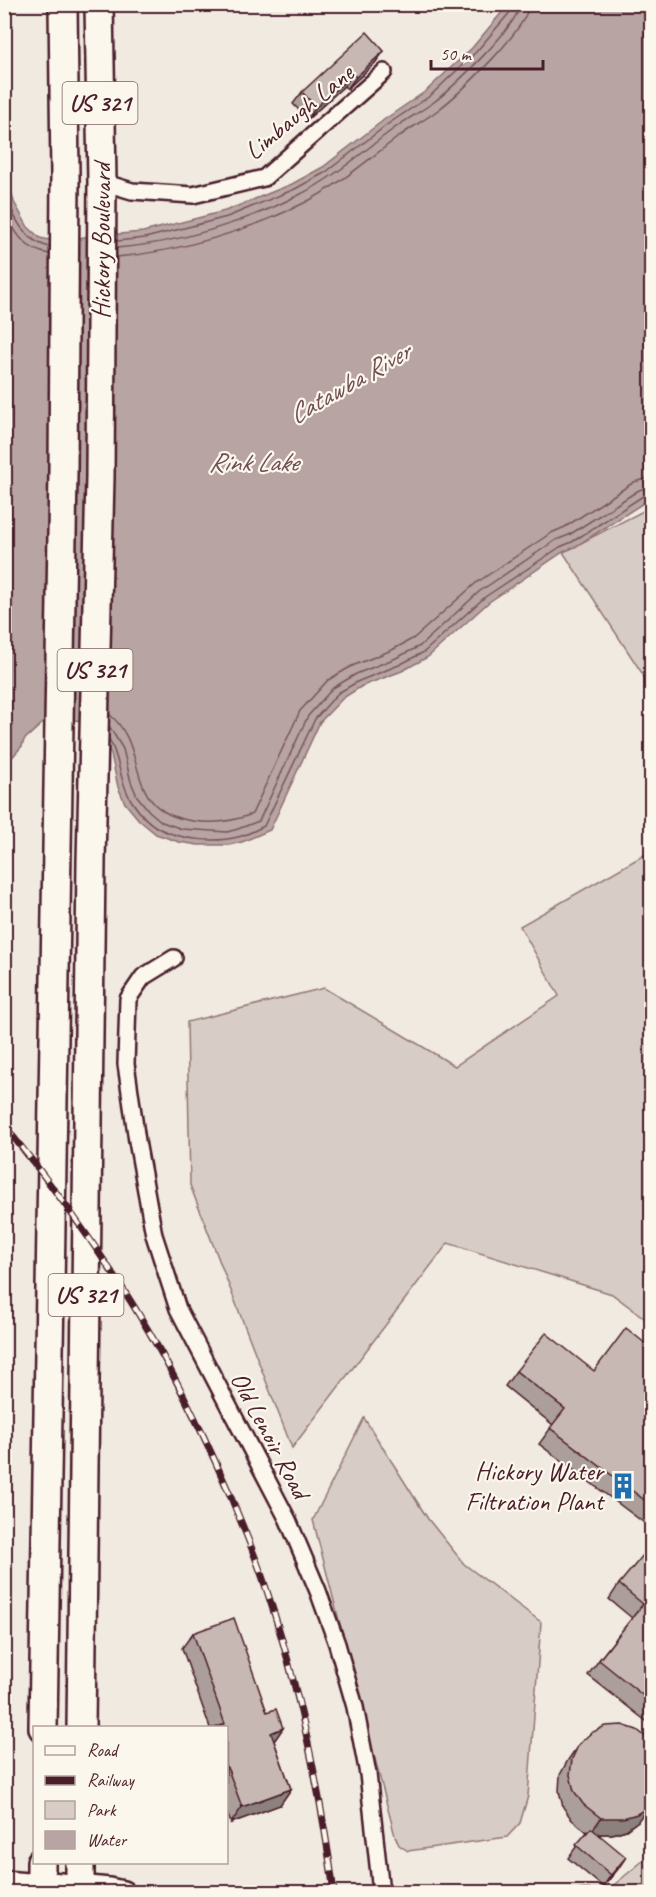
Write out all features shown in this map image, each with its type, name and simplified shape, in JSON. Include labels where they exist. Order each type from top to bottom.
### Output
[{"type":"highway","name":"Hickory Boulevard","points":[[43,1726],[63,472],[65,176],[63,4]]},
{"type":"highway","name":"Hickory Boulevard","points":[[81,1726],[91,862],[100,477],[99,4]]},
{"type":"main road","points":[[41,1879],[80,1880],[123,1893]]},
{"type":"street","name":"Limbaugh Lane","points":[[101,191],[193,195],[264,178],[384,72]]},
{"type":"street","name":"Old Lenoir Road","points":[[174,958],[143,977],[128,999],[126,1064],[154,1235],[178,1309],[288,1520],[337,1644],[355,1707],[368,1774],[381,1893]]},
{"type":"street","points":[[4,1879],[41,1879]]},
{"type":"green space","points":[[651,507],[651,687],[563,552]]},
{"type":"green space","points":[[651,851],[651,1323],[612,1294],[448,1243],[292,1448],[190,1185],[187,1022],[324,988],[455,1066],[559,996],[520,926]]},
{"type":"green space","points":[[364,1418],[428,1519],[464,1564],[541,1622],[528,1796],[520,1823],[507,1837],[408,1851],[399,1845],[395,1836],[313,1520]]},
{"type":"green space","points":[[651,1854],[651,1892],[449,1892],[609,1889]]},
{"type":"water","name":"Rink Lake","points":[[508,5],[651,5],[651,498],[575,547],[563,552],[489,602],[428,657],[402,671],[362,686],[343,698],[320,722],[270,830],[242,842],[229,845],[198,845],[179,842],[156,834],[139,820],[125,803],[118,787],[111,754],[99,734],[82,721],[57,718],[44,722],[24,740],[5,770],[4,164],[14,202],[28,227],[40,238],[59,242],[84,237],[143,232],[225,211],[292,184],[323,167],[385,119],[426,91],[472,48]]},
{"type":"building","points":[[367,32],[384,51],[356,77],[353,74],[316,107],[302,92]]},
{"type":"building","points":[[626,1328],[651,1348],[651,1505],[550,1428],[565,1409],[516,1371],[546,1333],[594,1371]]},
{"type":"building","points":[[644,1554],[651,1560],[651,1702],[599,1660],[643,1604],[619,1584]]},
{"type":"building","points":[[234,1618],[267,1712],[276,1709],[283,1728],[271,1733],[291,1789],[242,1807],[228,1769],[228,1726],[220,1726],[225,1724],[193,1633]]},
{"type":"building","points":[[622,1725],[637,1730],[651,1741],[651,1803],[637,1814],[623,1818],[601,1818],[583,1804],[574,1791],[570,1775],[572,1759],[579,1744],[591,1733],[605,1726]]},
{"type":"building","points":[[591,1828],[626,1857],[611,1875],[576,1845]]},
{"type":"railway","points":[[4,1125],[79,1224],[137,1311],[180,1388],[230,1495],[262,1576],[289,1663],[315,1777],[334,1892]]},
{"type":"place","name":"Hickory Water Filtration Plant","points":[[623,1486]]},
{"type":"water label","name":"Catawba River","points":[[349,383]]}]
